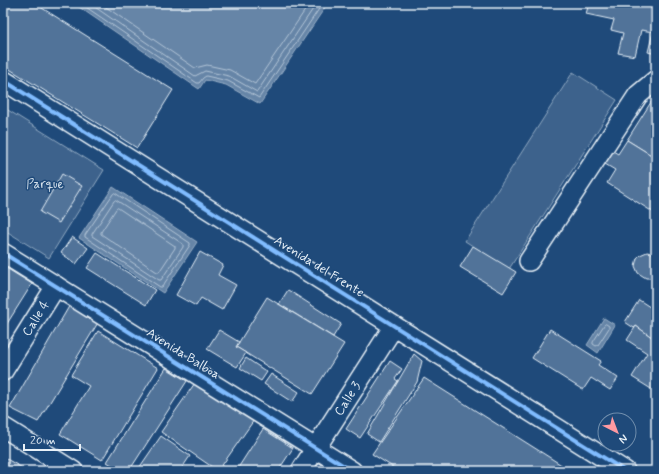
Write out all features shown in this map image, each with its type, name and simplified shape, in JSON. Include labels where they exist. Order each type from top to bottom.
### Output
[{"type":"street","name":"Avenida del Frente","points":[[3,80],[625,471]]},
{"type":"street","points":[[529,261],[638,95],[656,80]]},
{"type":"street","name":"Avenida Balboa","points":[[3,253],[352,471]]},
{"type":"street","name":"Calle 4","points":[[3,371],[56,286]]},
{"type":"street","name":"Calle 3","points":[[301,471],[394,326]]},
{"type":"street","points":[[3,427],[73,471]]},
{"type":"green space","points":[[573,72],[617,100],[509,269],[465,241]]},
{"type":"green space","name":"Parque","points":[[3,107],[104,170],[49,258],[3,229]]},
{"type":"water","points":[[73,3],[328,3],[260,104],[226,85],[205,80],[199,89]]},
{"type":"water","points":[[113,187],[197,242],[163,293],[79,238]]},
{"type":"water","points":[[604,318],[615,325],[598,353],[587,345]]},
{"type":"building","points":[[3,3],[34,3],[173,90],[137,148],[3,65]]},
{"type":"building","points":[[589,3],[656,3],[656,54],[648,52],[653,32],[641,30],[635,56],[618,53],[623,33],[611,30],[614,20],[586,14]]},
{"type":"building","points":[[653,99],[656,101],[656,158],[627,140]]},
{"type":"building","points":[[627,140],[656,158],[656,214],[607,183],[615,170],[605,164],[613,151],[618,154]]},
{"type":"building","points":[[62,174],[82,186],[59,223],[40,212]]},
{"type":"building","points":[[72,237],[88,248],[76,264],[61,253]]},
{"type":"building","points":[[473,246],[516,272],[503,293],[460,267]]},
{"type":"building","points":[[200,252],[223,265],[218,275],[236,285],[222,310],[201,298],[196,306],[176,295]]},
{"type":"building","points":[[647,252],[656,254],[656,275],[650,278],[646,278],[638,273],[635,266],[637,258]]},
{"type":"building","points":[[97,253],[155,290],[146,305],[87,268]]},
{"type":"building","points":[[3,266],[32,284],[3,330]]},
{"type":"building","points":[[288,290],[341,324],[333,337],[279,304]]},
{"type":"building","points":[[267,297],[344,344],[312,394],[236,347]]},
{"type":"building","points":[[639,300],[656,311],[656,340],[636,326],[634,328],[625,322]]},
{"type":"building","points":[[71,303],[99,321],[38,422],[10,408]]},
{"type":"building","points":[[636,326],[656,340],[656,392],[632,377],[647,353],[627,340]]},
{"type":"building","points":[[550,329],[601,361],[598,365],[618,378],[610,390],[591,378],[583,390],[532,358]]},
{"type":"building","points":[[219,330],[239,342],[236,347],[246,353],[237,367],[207,349]]},
{"type":"building","points":[[98,331],[158,368],[102,460],[60,434],[89,386],[71,375]]},
{"type":"building","points":[[414,354],[422,361],[417,382],[379,442],[367,434]]},
{"type":"building","points":[[246,358],[267,372],[261,381],[240,368]]},
{"type":"building","points":[[390,361],[402,369],[395,379],[398,381],[360,438],[346,429]]},
{"type":"building","points":[[166,368],[187,381],[129,471],[121,471],[107,462]]},
{"type":"building","points":[[271,374],[299,392],[292,402],[264,384]]},
{"type":"building","points":[[424,378],[571,471],[399,471],[372,454]]},
{"type":"building","points":[[197,380],[254,420],[218,471],[161,432]]},
{"type":"building","points":[[263,429],[293,448],[278,471],[236,471]]},
{"type":"building","points":[[161,436],[190,456],[180,471],[137,471]]},
{"type":"building","points":[[3,457],[26,470],[3,471]]},
{"type":"cycle path","points":[[3,80],[625,471]]},
{"type":"cycle path","points":[[3,253],[352,471]]}]
